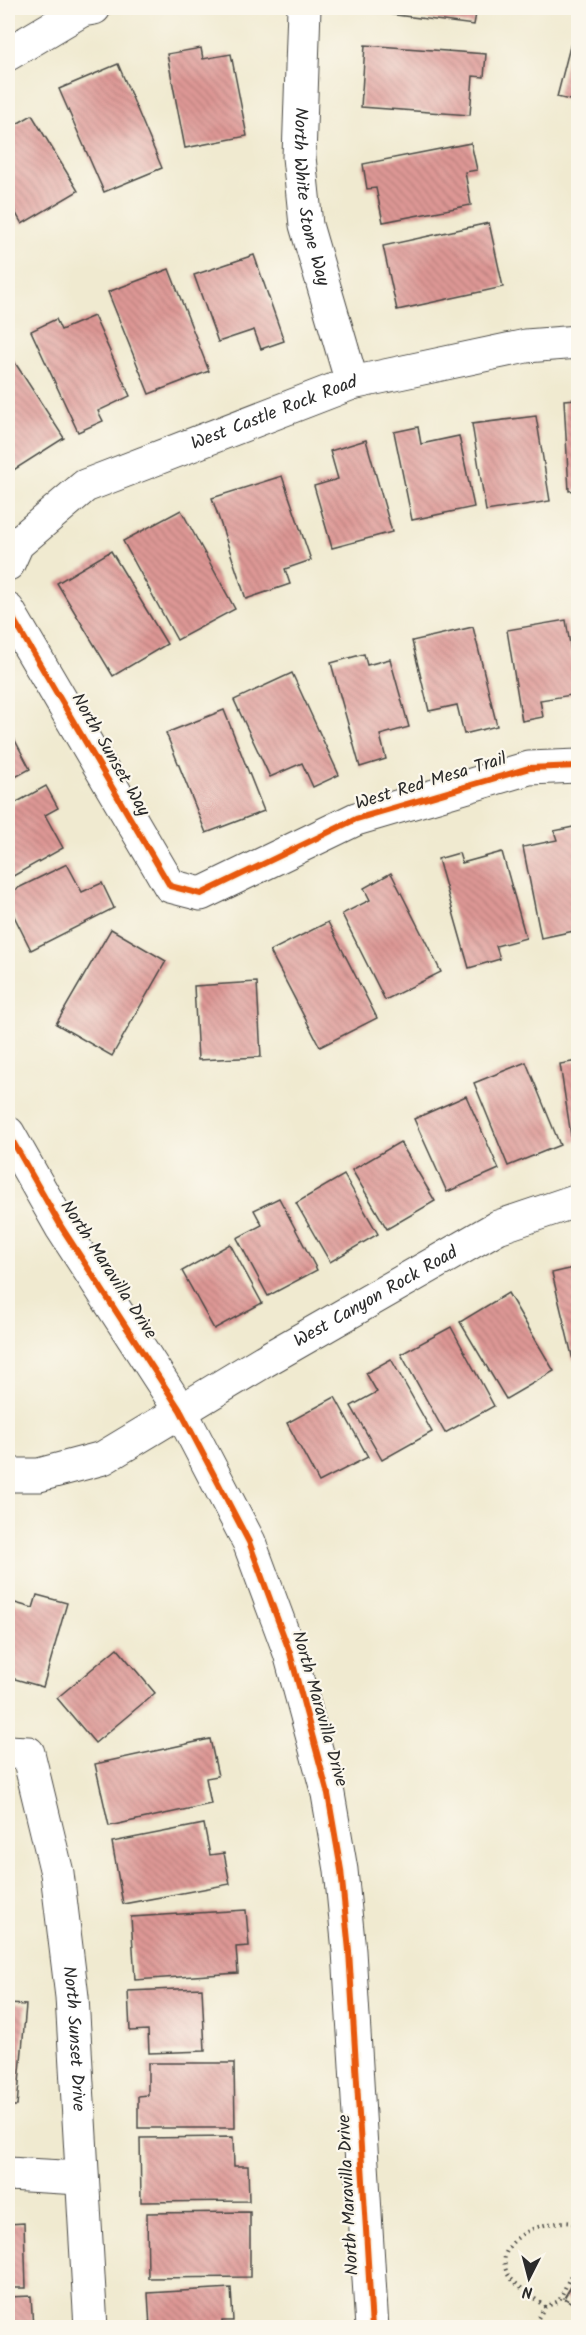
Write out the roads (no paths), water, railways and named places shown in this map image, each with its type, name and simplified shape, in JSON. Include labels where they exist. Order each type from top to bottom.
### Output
[{"type":"street","points":[[8,54],[82,10],[94,8]]},
{"type":"street","name":"North White Stone Way","points":[[304,8],[299,157],[306,225],[351,383]]},
{"type":"street","name":"West Castle Rock Road","points":[[8,564],[17,544],[85,486],[351,383],[526,346],[579,342]]},
{"type":"street","name":"North Sunset Way","points":[[8,610],[170,886],[201,894]]},
{"type":"street","name":"West Red Mesa Trail","points":[[201,894],[356,819],[529,768],[579,766]]},
{"type":"street","name":"North Maravilla Drive","points":[[8,1133],[62,1228],[180,1410],[249,1542],[290,1653],[328,1794],[341,1870],[349,1951],[372,2328]]},
{"type":"street","name":"West Canyon Rock Road","points":[[8,1475],[39,1475],[103,1458],[180,1410],[498,1227],[579,1200]]},
{"type":"street","name":"North Sunset Drive","points":[[18,1752],[57,1873],[72,1997],[91,2328]]},
{"type":"street","points":[[8,2174],[81,2178]]}]
